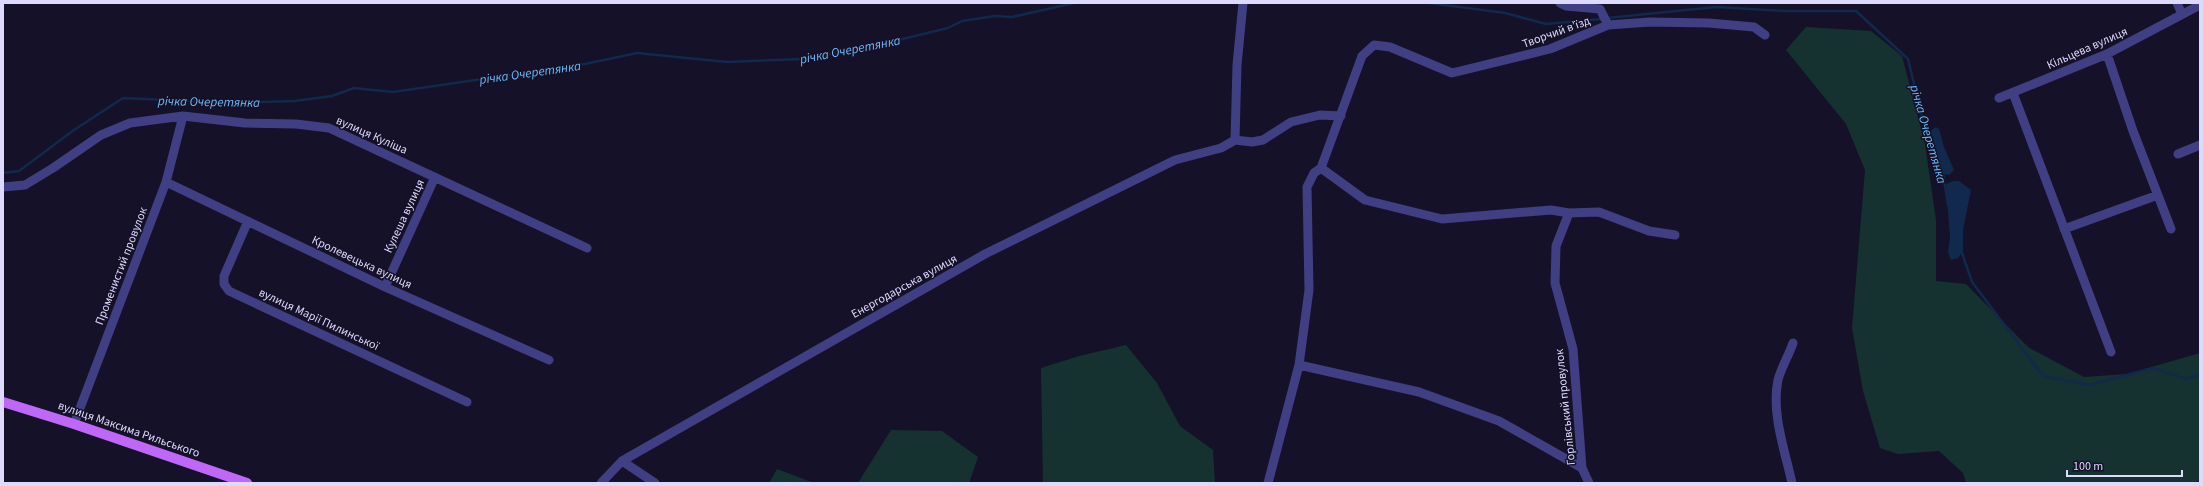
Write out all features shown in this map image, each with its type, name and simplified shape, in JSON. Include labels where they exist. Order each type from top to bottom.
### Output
[{"type":"main road","name":"вулиця Максима Рильського","points":[[3,402],[74,424],[247,483]]},
{"type":"street","points":[[1242,3],[1237,66],[1235,140],[1252,142],[1263,140],[1291,122],[1320,115],[1341,116],[1321,168],[1314,173],[1307,187],[1309,290],[1299,365],[1268,483]]},
{"type":"street","points":[[1560,3],[1566,6],[1600,9],[1608,25]]},
{"type":"street","points":[[2177,3],[2182,14]]},
{"type":"street","name":"Кільцева вулиця","points":[[1999,98],[2107,54],[2200,5]]},
{"type":"street","name":"Творчий в’їзд","points":[[1341,116],[1362,56],[1374,45],[1390,47],[1452,73],[1550,49],[1608,25],[1650,22],[1708,23],[1754,27],[1765,35]]},
{"type":"street","points":[[2107,54],[2171,230]]},
{"type":"street","points":[[2013,93],[2111,352]]},
{"type":"street","name":"вулиця Куліша","points":[[3,187],[25,185],[101,135],[130,123],[183,116],[246,123],[296,124],[329,128],[587,248]]},
{"type":"street","name":"Променистий провулок","points":[[74,424],[166,182],[183,116]]},
{"type":"street","name":"Енергодарська вулиця","points":[[602,483],[622,461],[985,254],[1175,160],[1221,148],[1235,140]]},
{"type":"street","points":[[2178,154],[2200,144]]},
{"type":"street","points":[[1321,168],[1365,200],[1442,218],[1551,210],[1569,213],[1599,212],[1649,230],[1674,235]]},
{"type":"street","name":"Кулеша вулиця","points":[[385,287],[435,177]]},
{"type":"street","name":"Кролевецька вулиця","points":[[166,182],[385,287],[549,360]]},
{"type":"street","points":[[2064,229],[2158,195]]},
{"type":"street","name":"Горлівський провулок","points":[[1569,213],[1556,246],[1555,283],[1573,349],[1582,468],[1590,483]]},
{"type":"street","name":"вулиця Марії Пилинської","points":[[248,221],[224,276],[224,284],[230,291],[467,402]]},
{"type":"street","points":[[1792,483],[1778,420],[1777,393],[1778,380],[1793,343]]},
{"type":"street","points":[[1299,365],[1419,392],[1498,421],[1582,468]]},
{"type":"street","points":[[622,461],[655,483]]},
{"type":"green space","points":[[1806,27],[1871,31],[1902,56],[1925,144],[1936,220],[1936,281],[1966,284],[2028,347],[2084,377],[2127,374],[2200,353],[2200,481],[2192,483],[1966,483],[1963,473],[1939,451],[1898,454],[1880,448],[1863,391],[1852,328],[1865,170],[1846,124],[1786,50]]},
{"type":"green space","points":[[1126,345],[1157,383],[1180,426],[1213,450],[1215,483],[1043,483],[1041,368],[1079,356]]},
{"type":"green space","points":[[891,430],[942,431],[978,457],[969,483],[858,483]]},
{"type":"green space","points":[[777,469],[814,483],[769,483]]},
{"type":"water","points":[[1936,127],[1939,129],[1944,147],[1954,170],[1949,175],[1941,174],[1937,163],[1930,131]]},
{"type":"water","points":[[1953,181],[1959,181],[1971,190],[1963,230],[1963,251],[1958,258],[1951,260],[1948,252],[1950,237],[1946,184]]},
{"type":"waterway","name":"річка Очеретянка","points":[[3,173],[19,171],[74,130],[123,98],[232,103],[295,101],[332,96],[354,88],[393,92],[585,64],[637,53],[727,62],[803,59],[886,43],[948,28],[962,21],[995,16],[1012,17],[1074,3]]},
{"type":"waterway","name":"річка Очеретянка","points":[[1429,3],[1505,13],[1546,24],[1602,19]]},
{"type":"waterway","name":"річка Очеретянка","points":[[1607,18],[1716,7],[1785,11],[1856,11],[1908,59],[1923,121],[1936,155]]},
{"type":"waterway","name":"річка Очеретянка","points":[[1943,173],[1948,205]]},
{"type":"waterway","name":"річка Очеретянка","points":[[1961,250],[1972,282],[2043,376],[2090,385],[2153,368],[2186,379],[2200,375]]}]
